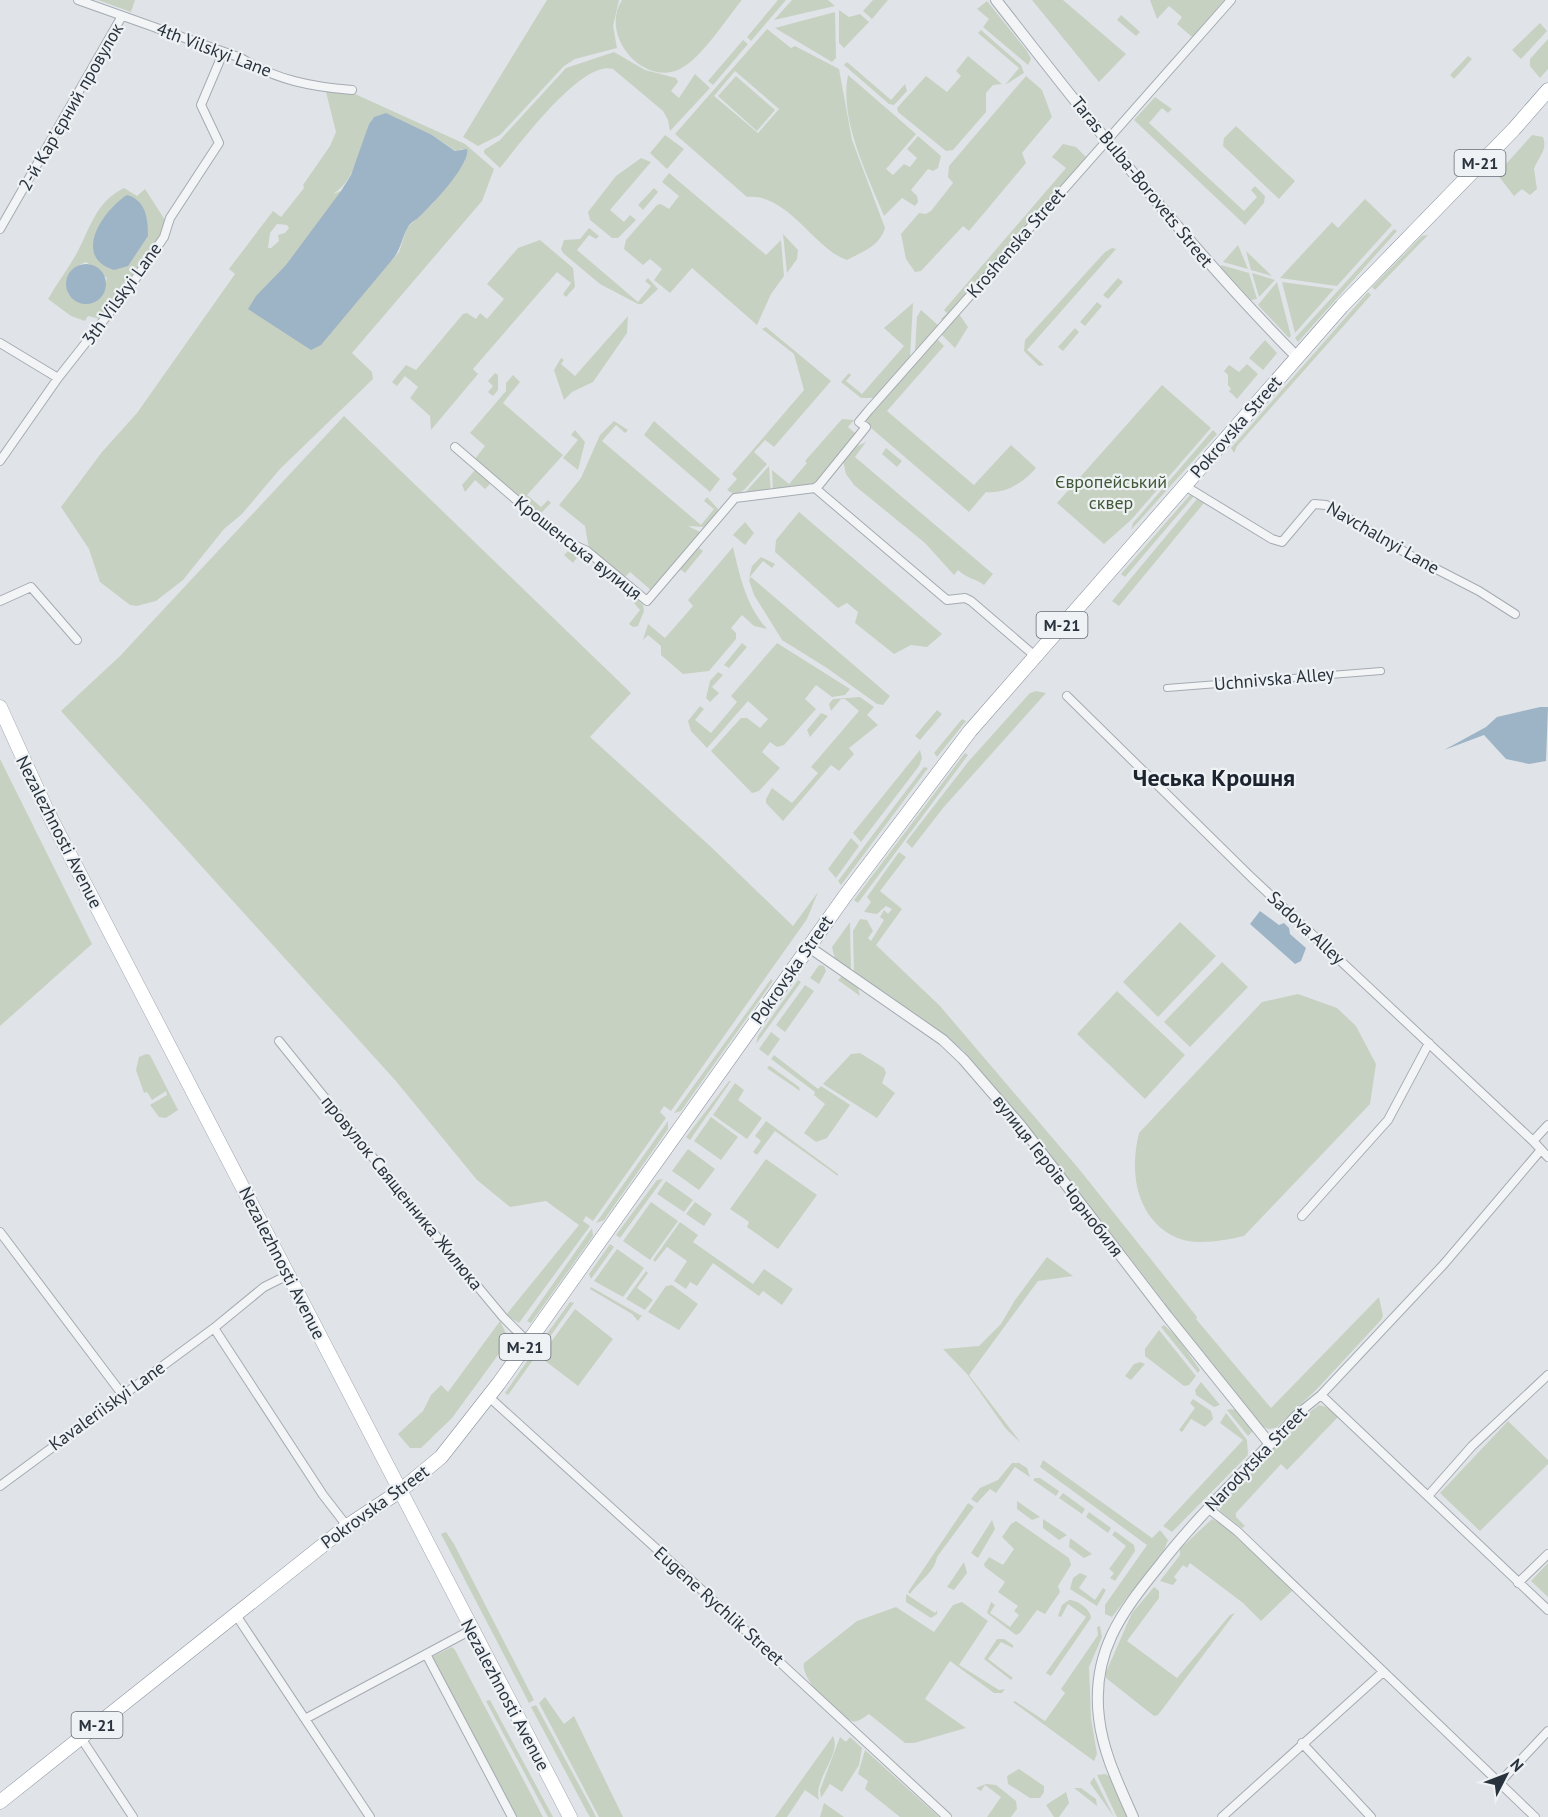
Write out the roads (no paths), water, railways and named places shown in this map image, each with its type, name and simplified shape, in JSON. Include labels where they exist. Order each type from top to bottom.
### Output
[{"type":"main road","name":"Pokrovska Street","points":[[0,1802],[346,1526],[400,1491],[441,1457],[489,1397],[924,789],[1035,656],[1297,357],[1382,262],[1514,129],[1548,90]]},
{"type":"main road","name":"Nezalezhnosti Avenue","points":[[0,707],[48,813],[570,1817]]},
{"type":"street","name":"4th Vilskyi Lane","points":[[78,0],[241,58],[256,67],[314,87],[352,90]]},
{"type":"street","name":"Taras Bulba-Borovets Street","points":[[996,0],[1205,260],[1297,357]]},
{"type":"street","name":"Kroshenska Street","points":[[815,488],[866,427],[859,422],[869,410],[1231,0]]},
{"type":"street","name":"2-й Карʼєрний провулок","points":[[0,229],[122,16]]},
{"type":"street","name":"3th Vilskyi Lane","points":[[0,461],[58,378],[132,284],[164,237],[170,218],[219,143],[201,105],[223,52]]},
{"type":"street","points":[[0,344],[58,378]]},
{"type":"street","name":"Крошенська вулиця","points":[[455,447],[563,540],[587,550],[647,602],[735,498],[815,488]]},
{"type":"street","name":"Navchalnyi Lane","points":[[1185,486],[1272,539],[1282,542],[1314,504],[1326,505],[1413,557],[1479,591],[1515,614]]},
{"type":"street","points":[[815,488],[947,600],[964,598],[971,601],[1035,656]]},
{"type":"street","points":[[0,601],[31,587],[77,639]]},
{"type":"street","name":"Uchnivska Alley","points":[[1167,688],[1381,671]]},
{"type":"street","name":"Sadova Alley","points":[[1067,696],[1252,878],[1533,1141],[1548,1158]]},
{"type":"street","name":"вулиця Героїв Чорнобиля","points":[[809,948],[942,1040],[963,1059],[1021,1126],[1167,1316],[1270,1444]]},
{"type":"street","name":"провулок Священника Жилюка","points":[[279,1041],[460,1266],[503,1317],[528,1342]]},
{"type":"street","points":[[1302,1216],[1388,1120],[1429,1043]]},
{"type":"street","points":[[1533,1141],[1548,1125]]},
{"type":"street","name":"Narodytska Street","points":[[1133,1817],[1111,1767],[1101,1733],[1098,1703],[1102,1657],[1128,1603],[1183,1535],[1294,1416],[1321,1395],[1444,1264],[1540,1151]]},
{"type":"street","points":[[0,1232],[122,1394]]},
{"type":"street","name":"Kavaleriiskyi Lane","points":[[0,1485],[214,1328],[264,1287],[288,1275]]},
{"type":"street","points":[[214,1328],[322,1495],[346,1526]]},
{"type":"street","points":[[1428,1496],[1472,1446],[1548,1376]]},
{"type":"street","points":[[1321,1395],[1548,1610]]},
{"type":"street","name":"Eugene Rychlik Street","points":[[489,1397],[947,1817]]},
{"type":"street","points":[[1209,1509],[1237,1531],[1536,1817]]},
{"type":"street","points":[[1518,1583],[1548,1554]]},
{"type":"street","points":[[236,1615],[370,1817]]},
{"type":"street","points":[[305,1719],[471,1630]]},
{"type":"street","points":[[426,1654],[512,1817]]},
{"type":"street","points":[[1222,1817],[1383,1672]]},
{"type":"street","points":[[1500,1781],[1548,1731]]},
{"type":"street","points":[[81,1738],[133,1817]]},
{"type":"street","points":[[1302,1743],[1371,1817]]},
{"type":"water","points":[[386,113],[432,135],[455,151],[467,149],[467,156],[441,195],[409,225],[392,260],[321,345],[311,350],[248,309],[256,296],[286,265],[341,191],[351,175],[369,124],[374,117]]},
{"type":"water","points":[[127,195],[138,201],[145,211],[148,236],[128,266],[114,270],[101,264],[95,255],[93,245],[101,222]]},
{"type":"water","points":[[86,264],[94,265],[100,270],[105,276],[105,292],[100,298],[94,303],[86,304],[78,303],[72,298],[67,292],[66,284],[67,276],[72,270],[78,265]]},
{"type":"water","points":[[1548,707],[1546,761],[1529,764],[1506,759],[1484,735],[1444,750],[1486,727],[1497,717]]},
{"type":"water","points":[[1260,911],[1279,925],[1284,923],[1289,928],[1290,934],[1306,948],[1301,961],[1295,964],[1250,924]]},
{"type":"district","name":"Чеська Крошня","points":[[1214,778]]},
{"type":"park label","name":"Європейський сквер","points":[[1111,492]]}]
